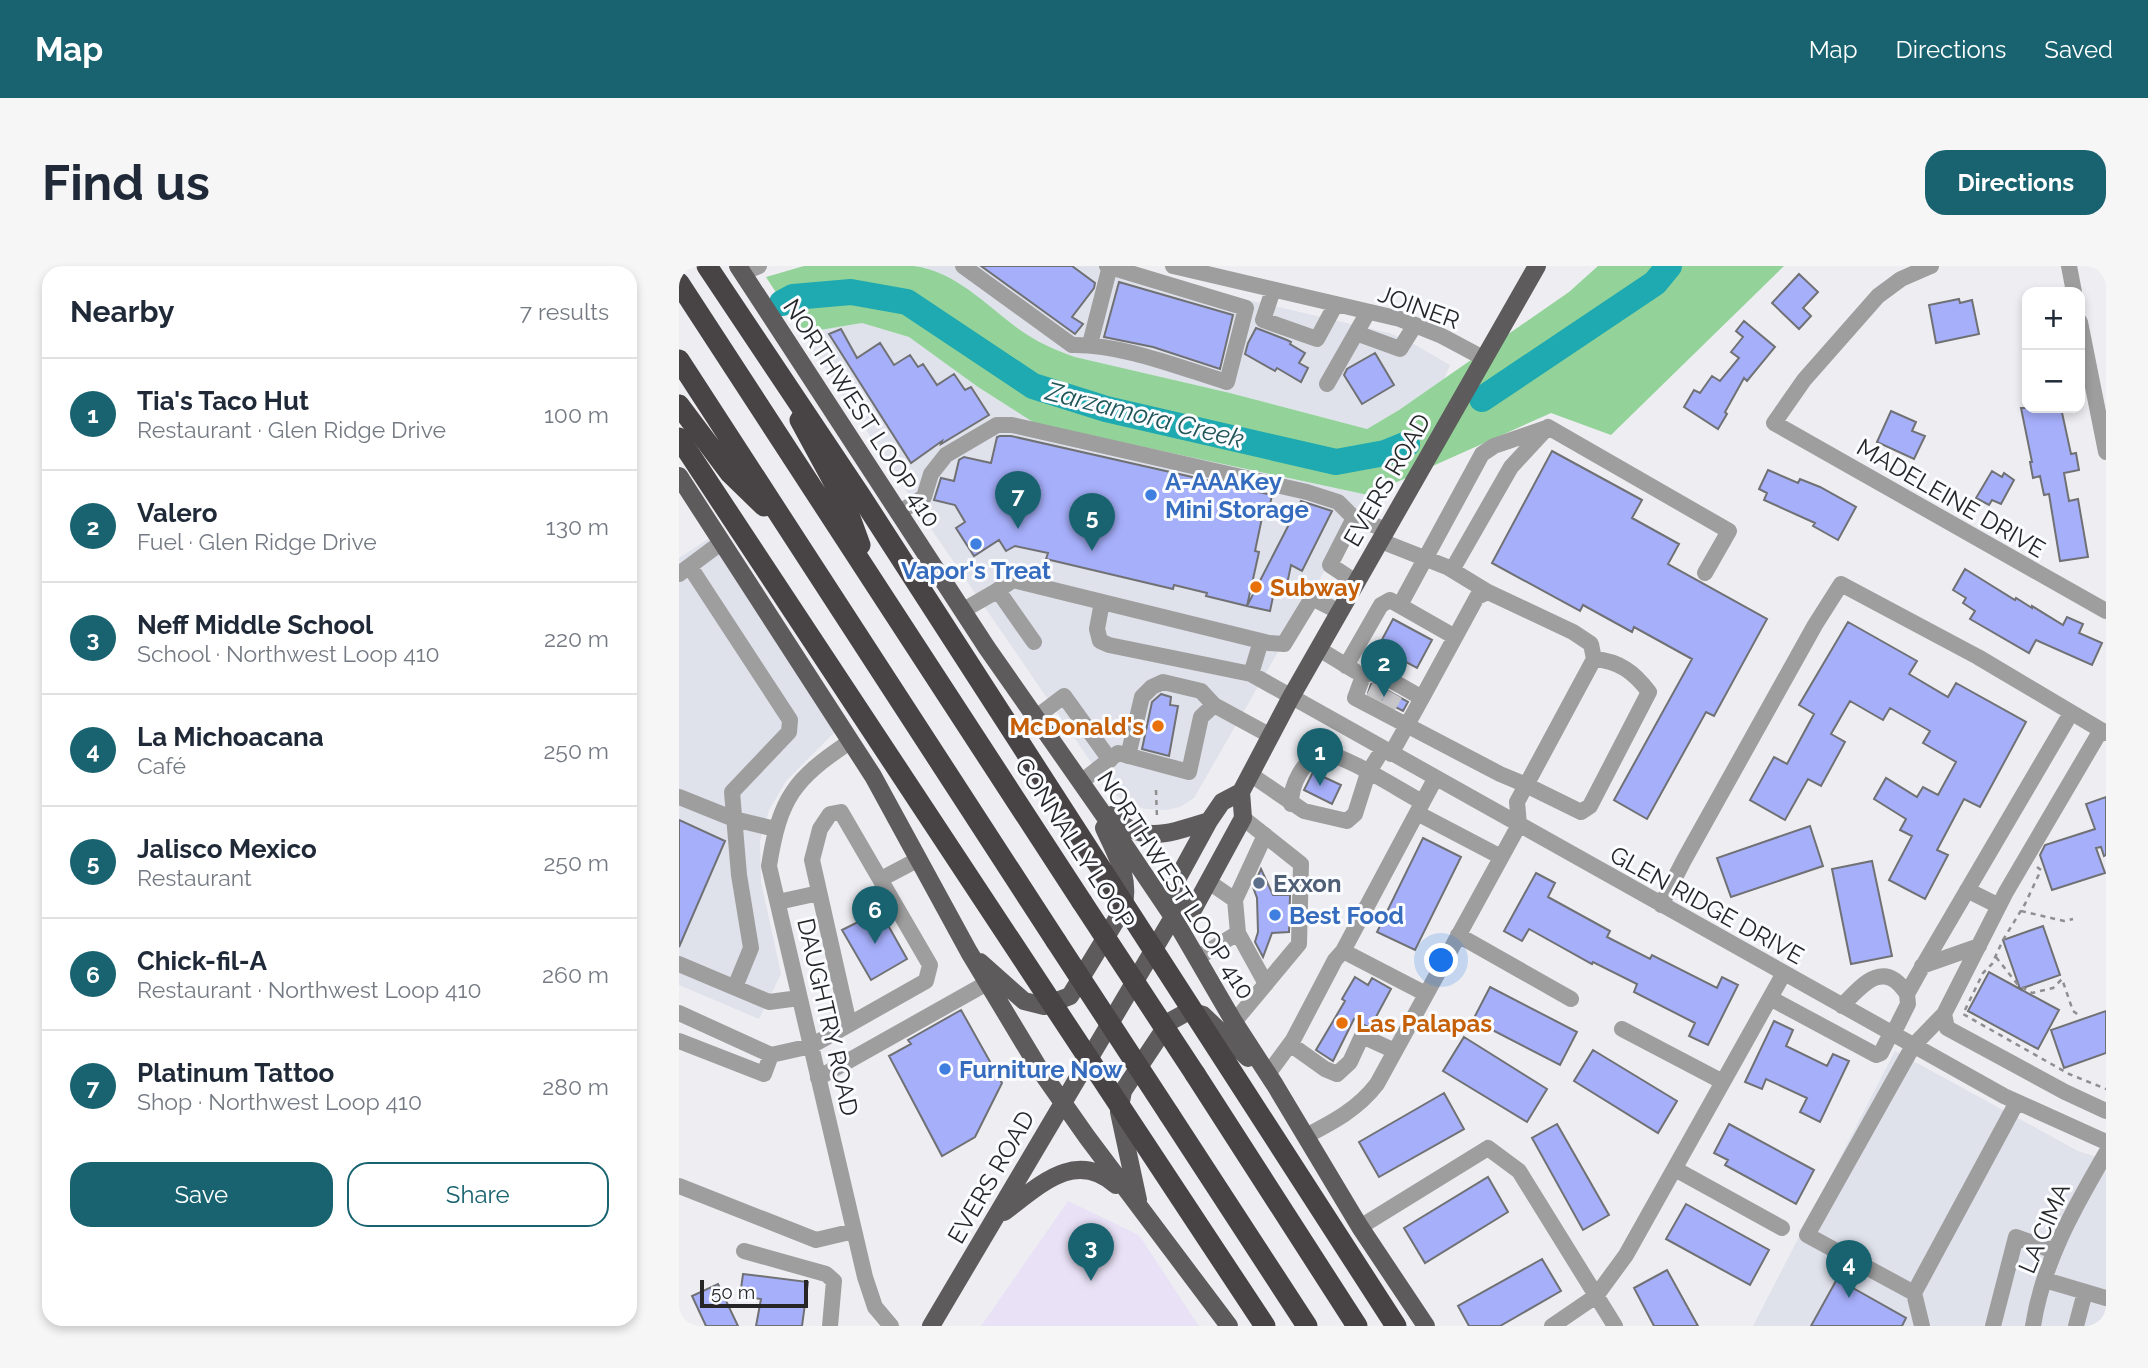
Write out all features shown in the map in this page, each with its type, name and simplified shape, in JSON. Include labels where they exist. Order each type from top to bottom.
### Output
[{"type":"highway","points":[[707,266],[860,495],[1395,1326]]},
{"type":"highway","points":[[716,266],[844,501],[873,580]]},
{"type":"highway","name":"CONNALLY LOOP","points":[[679,283],[1357,1326]]},
{"type":"highway","points":[[679,360],[1307,1326]]},
{"type":"highway","points":[[679,405],[730,474],[791,531]]},
{"type":"highway","points":[[679,438],[1265,1326]]},
{"type":"highway","points":[[1275,1277],[1290,1326]]},
{"type":"main road","name":"EVERS ROAD","points":[[1177,914],[1174,885],[1209,821],[1222,802],[1241,792],[1291,698],[1537,266]]},
{"type":"main road","name":"NORTHWEST LOOP 410","points":[[747,268],[898,513],[962,611],[1035,718],[1177,914],[1197,958],[1234,1022],[1272,1079],[1360,1227],[1426,1326]]},
{"type":"main road","points":[[679,477],[886,798],[969,952],[1062,1103],[1229,1326]]},
{"type":"main road","points":[[1085,787],[1115,820],[1133,831],[1150,835],[1169,833],[1209,821]]},
{"type":"main road","points":[[969,952],[1024,1001],[1044,1006],[1070,996],[1123,909],[1127,895],[1125,875],[1085,787]]},
{"type":"main road","points":[[1241,792],[1243,818]]},
{"type":"main road","name":"EVERS ROAD","points":[[931,1326],[1177,914],[1194,908],[1243,818]]},
{"type":"main road","points":[[1140,1205],[1119,1112],[1123,1091],[1169,1022],[1189,1011],[1203,1014],[1272,1079]]},
{"type":"main road","points":[[998,1215],[1052,1177],[1081,1169],[1094,1170],[1107,1176],[1140,1205]]},
{"type":"street","points":[[963,266],[1072,345],[1090,344],[1130,353],[1227,382],[1246,308],[1109,267],[1090,344]]},
{"type":"street","name":"JOINER","points":[[1173,266],[1400,319],[1440,335],[1485,359]]},
{"type":"street","name":"MADELEINE DRIVE","points":[[1931,266],[1902,279],[1878,296],[1804,380],[1775,424],[2106,611]]},
{"type":"street","points":[[2069,266],[2073,287]]},
{"type":"street","points":[[1273,290],[1263,320],[1317,339],[1336,304]]},
{"type":"street","points":[[1327,384],[1368,312]]},
{"type":"street","points":[[1356,333],[1400,349],[1415,325]]},
{"type":"street","points":[[2085,347],[2106,452]]},
{"type":"street","points":[[898,513],[924,497],[931,474],[946,454],[997,425],[1012,425],[1307,492],[1338,502],[1354,518],[1384,536],[1452,570],[1488,592],[1573,632],[1591,644],[1594,659],[1517,802],[1518,825],[1377,1084],[1366,1098],[1333,1123],[1306,1136]]},
{"type":"street","points":[[1452,570],[1511,467],[1548,427]]},
{"type":"street","points":[[1400,606],[1482,454],[1495,446],[1548,427],[1728,531],[1705,573]]},
{"type":"street","points":[[1354,518],[1330,565],[1357,583]]},
{"type":"street","points":[[722,542],[684,570],[790,720],[789,732],[732,792],[739,875],[751,948],[735,987]]},
{"type":"street","points":[[962,611],[1013,580],[1285,645],[1313,598],[1369,625]]},
{"type":"street","points":[[1661,905],[1815,625],[1841,584],[1978,657],[2103,732],[2026,858],[1944,1014],[1913,1046],[1808,1235],[1914,1293]]},
{"type":"street","points":[[995,592],[1001,595],[1034,642]]},
{"type":"street","points":[[1250,774],[1304,811],[1347,821],[1355,814],[1369,773],[1407,726],[1476,597],[1488,592]]},
{"type":"street","points":[[1346,666],[1381,605],[1390,600],[1455,637]]},
{"type":"street","name":"GLEN RIDGE DRIVE","points":[[1102,602],[1097,629],[1100,641],[1251,674],[1913,1046],[2017,1102],[2099,1139]]},
{"type":"street","points":[[1251,674],[1261,641]]},
{"type":"street","points":[[1319,649],[1363,676],[1407,726],[1500,775],[1581,812],[1590,806],[1649,692],[1638,676],[1611,660],[1594,659]]},
{"type":"street","points":[[1363,676],[1375,671],[1381,696]]},
{"type":"street","points":[[1128,756],[1142,697],[1152,687],[1163,682],[1201,691],[1214,705],[1271,736]]},
{"type":"street","points":[[1035,718],[1064,696],[1110,760]]},
{"type":"street","points":[[1340,725],[1381,696],[1422,698]]},
{"type":"street","points":[[1085,787],[1118,753],[1189,772],[1201,717],[1214,705]]},
{"type":"street","points":[[1770,998],[1868,1052],[1876,1055],[1881,1053],[1907,1004],[1907,994],[1922,966],[2071,713]]},
{"type":"street","name":"DAUGHTRY ROAD","points":[[851,741],[810,770],[787,800],[775,829],[769,866],[865,1277],[875,1307],[891,1326]]},
{"type":"street","points":[[1291,804],[1291,795],[1304,764],[1320,752],[1328,753],[1369,773],[1420,808],[1501,857]]},
{"type":"street","points":[[1272,1079],[1435,779]]},
{"type":"street","points":[[679,797],[734,819],[775,829]]},
{"type":"street","points":[[679,1013],[771,1055],[811,1046],[926,981],[930,965],[841,812],[830,814],[820,829],[812,860],[849,1024]]},
{"type":"street","points":[[1234,1022],[1299,944],[1301,863],[1243,818]]},
{"type":"street","points":[[1265,835],[1235,900],[1238,933],[1266,984]]},
{"type":"street","points":[[881,879],[919,859]]},
{"type":"street","points":[[1209,882],[1235,900]]},
{"type":"street","points":[[1967,890],[1999,906]]},
{"type":"street","points":[[778,902],[819,893]]},
{"type":"street","points":[[1197,958],[1238,933]]},
{"type":"street","points":[[1458,935],[1571,999]]},
{"type":"street","points":[[1922,966],[1979,946]]},
{"type":"street","points":[[1343,951],[1426,994]]},
{"type":"street","points":[[679,964],[769,1002],[799,998]]},
{"type":"street","points":[[1552,1326],[1596,1296],[1626,1255],[1784,973]]},
{"type":"street","points":[[1842,1006],[1861,985],[1878,976],[1887,976],[1896,981],[1907,994]]},
{"type":"street","points":[[818,1078],[987,983]]},
{"type":"street","points":[[1944,1014],[1947,1028],[2065,1092],[2105,1110],[2099,1139]]},
{"type":"street","points":[[1622,1028],[1723,1082]]},
{"type":"street","points":[[1290,1044],[1325,1069],[1337,1074],[1350,1062],[1362,1037],[1395,1051]]},
{"type":"street","points":[[679,1041],[764,1074],[771,1055]]},
{"type":"street","points":[[1922,1326],[1914,1293],[2017,1102]]},
{"type":"street","points":[[1360,1227],[1488,1148],[1519,1171],[1615,1326]]},
{"type":"street","name":"LA CIMA","points":[[2033,1326],[2054,1251],[2072,1211],[2106,1153]]},
{"type":"street","points":[[1675,1168],[1782,1228]]},
{"type":"street","points":[[679,1186],[816,1240],[854,1231]]},
{"type":"street","points":[[1993,1326],[2016,1237],[2054,1251]]},
{"type":"street","points":[[744,1251],[826,1274],[834,1281],[830,1326]]},
{"type":"street","points":[[2045,1280],[2106,1298]]},
{"type":"street","points":[[2076,1326],[2085,1292]]},
{"type":"path","points":[[1156,790],[1157,825]]},
{"type":"path","points":[[1158,842],[1159,865],[1163,869]]},
{"type":"path","points":[[2026,858],[2041,870],[1963,1014],[2069,1074],[2106,1088]]},
{"type":"path","points":[[2021,911],[2064,921],[2073,919]]},
{"type":"path","points":[[1996,957],[2018,985],[2032,993],[2053,988],[2062,979],[2073,1011],[2080,1016]]},
{"type":"shaded area","points":[[914,266],[1126,266],[1173,282],[1389,333],[1407,340],[1450,365],[1444,379],[1367,429],[1230,393],[1075,357],[1027,335],[949,278],[927,268]]},
{"type":"shaded area","points":[[862,323],[909,337],[978,387],[1036,424],[1368,495],[1194,798],[1180,807],[1166,810],[1145,809],[1128,804],[1110,790],[934,533],[802,333]]},
{"type":"shaded area","points":[[711,537],[835,732],[787,780],[769,810],[760,841],[761,882],[781,974],[759,1019],[679,985],[679,558]]},
{"type":"shaded area","points":[[1895,1051],[2078,1151],[2106,1160],[2106,1326],[1753,1326]]},
{"type":"shaded area","points":[[1068,1201],[1139,1235],[1199,1326],[981,1326]]},
{"type":"green space","points":[[804,266],[914,266],[930,270],[960,284],[1032,338],[1069,355],[1367,429],[1399,410],[1569,292],[1598,266],[1784,266],[1611,435],[1551,413],[1368,495],[1036,424],[978,387],[909,337],[862,323],[802,333],[766,277]]},
{"type":"building","points":[[981,266],[1072,266],[1095,283],[1072,317],[1083,324],[1075,334]]},
{"type":"building","points":[[1799,274],[1818,292],[1803,308],[1811,316],[1799,329],[1772,303]]},
{"type":"building","points":[[1119,282],[1233,315],[1220,369],[1153,347],[1104,337]]},
{"type":"building","points":[[1959,299],[1960,303],[1972,300],[1979,334],[1936,343],[1929,305]]},
{"type":"building","points":[[1744,321],[1775,347],[1747,381],[1744,378],[1718,429],[1684,407],[1694,390],[1700,393],[1712,376],[1720,381],[1739,358],[1731,352],[1743,337],[1736,331]]},
{"type":"building","points":[[1256,328],[1291,342],[1290,344],[1305,353],[1299,363],[1308,368],[1301,382],[1245,354]]},
{"type":"building","points":[[841,329],[857,358],[880,343],[894,365],[910,355],[918,367],[923,364],[937,385],[954,374],[965,390],[971,387],[989,415],[941,444],[942,441],[911,463],[829,334]]},
{"type":"building","points":[[1375,353],[1394,385],[1362,404],[1344,375],[1347,369]]},
{"type":"building","points":[[1891,411],[1916,422],[1912,431],[1925,436],[1914,459],[1877,442]]},
{"type":"building","points":[[2022,413],[2062,413],[2071,454],[2076,453],[2079,470],[2064,473],[2069,501],[2078,499],[2088,557],[2060,561],[2049,494],[2044,495],[2040,476],[2033,478]]},
{"type":"building","points":[[1011,436],[1272,495],[1268,514],[1263,513],[1255,551],[1259,552],[1247,606],[1174,585],[1173,589],[1046,559],[1048,553],[1015,546],[1006,551],[999,540],[974,556],[956,528],[965,522],[955,505],[934,500],[941,478],[954,481],[959,460],[964,457],[991,463],[997,437]]},
{"type":"building","points":[[1552,451],[1642,500],[1632,518],[1679,544],[1668,564],[1767,619],[1714,716],[1706,712],[1647,819],[1614,800],[1692,659],[1634,627],[1632,632],[1583,605],[1580,611],[1492,563]]},
{"type":"building","points":[[1768,470],[1798,483],[1800,479],[1820,487],[1856,507],[1838,540],[1813,526],[1815,523],[1764,500],[1767,493],[1759,489]]},
{"type":"building","points":[[1992,471],[2002,477],[2004,473],[2014,480],[2001,504],[1992,500],[1989,505],[1976,498]]},
{"type":"building","points":[[1301,501],[1332,511],[1302,571],[1291,565],[1285,594],[1274,592],[1270,611],[1247,606]]},
{"type":"building","points":[[1965,569],[2015,600],[2016,598],[2032,606],[2063,625],[2067,617],[2083,624],[2079,633],[2102,643],[2092,665],[2036,640],[2029,653],[1970,619],[1975,611],[1963,603],[1966,598],[1953,590]]},
{"type":"building","points":[[1393,619],[1432,640],[1417,668],[1378,647]]},
{"type":"building","points":[[1848,622],[1917,661],[1909,674],[1948,697],[1956,683],[2026,722],[1980,807],[1964,799],[1937,850],[1948,855],[1925,899],[1889,880],[1912,836],[1900,830],[1906,819],[1874,799],[1886,778],[1917,797],[1923,787],[1938,795],[1956,762],[1923,743],[1930,731],[1890,708],[1883,720],[1850,701],[1831,734],[1845,742],[1821,786],[1808,779],[1785,820],[1750,800],[1774,757],[1787,764],[1814,714],[1799,705]]},
{"type":"building","points":[[1374,683],[1408,702],[1403,711],[1368,693]]},
{"type":"building","name":"McDonald's","points":[[1161,694],[1171,697],[1170,705],[1178,706],[1169,756],[1142,749],[1152,702]]},
{"type":"building","points":[[1313,772],[1341,785],[1332,804],[1304,790]]},
{"type":"building","points":[[2106,797],[2106,855],[2104,856],[2101,847],[2096,848],[2105,873],[2052,890],[2040,855],[2045,845],[2095,829],[2086,804]]},
{"type":"building","points":[[679,820],[725,841],[679,947]]},
{"type":"building","points":[[1810,826],[1823,866],[1731,897],[1717,858]]},
{"type":"building","points":[[1423,838],[1461,857],[1415,950],[1377,932]]},
{"type":"building","points":[[1872,861],[1892,956],[1851,964],[1832,869]]},
{"type":"building","name":"Best Food","points":[[1261,869],[1273,895],[1290,895],[1289,932],[1272,933],[1263,957],[1255,942],[1258,932],[1257,898],[1253,887]]},
{"type":"building","points":[[1536,873],[1555,883],[1548,897],[1610,931],[1607,937],[1650,959],[1652,955],[1717,988],[1722,977],[1738,985],[1708,1045],[1689,1036],[1695,1023],[1634,992],[1637,984],[1593,962],[1592,964],[1529,929],[1522,941],[1504,931]]},
{"type":"building","points":[[880,911],[907,959],[871,980],[842,930]]},
{"type":"building","points":[[2043,926],[2060,975],[2020,989],[2003,940]]},
{"type":"building","points":[[1989,972],[2059,1010],[2038,1049],[1968,1011]]},
{"type":"building","name":"Las Palapas","points":[[1355,977],[1368,985],[1372,978],[1391,989],[1370,1028],[1354,1019],[1333,1061],[1316,1050],[1345,1001],[1342,999]]},
{"type":"building","points":[[1490,987],[1577,1032],[1560,1065],[1473,1020]]},
{"type":"building","name":"Furniture Now","points":[[961,1010],[1002,1083],[975,1137],[942,1156],[889,1056],[911,1044],[908,1040]]},
{"type":"building","points":[[2106,1011],[2106,1053],[2064,1068],[2051,1030]]},
{"type":"building","points":[[1774,1021],[1793,1030],[1786,1046],[1827,1066],[1833,1054],[1849,1061],[1820,1122],[1800,1112],[1807,1098],[1766,1079],[1762,1089],[1745,1082]]},
{"type":"building","points":[[1464,1037],[1547,1089],[1527,1122],[1443,1071]]},
{"type":"building","points":[[1593,1050],[1677,1101],[1658,1133],[1574,1081]]},
{"type":"building","points":[[1444,1093],[1464,1129],[1379,1177],[1359,1142]]},
{"type":"building","points":[[1557,1124],[1609,1215],[1583,1230],[1532,1138]]},
{"type":"building","points":[[1729,1124],[1814,1170],[1796,1204],[1725,1165],[1728,1160],[1714,1153]]},
{"type":"building","points":[[1488,1177],[1508,1212],[1425,1263],[1404,1228]]},
{"type":"building","points":[[1686,1204],[1769,1250],[1750,1285],[1666,1239]]},
{"type":"building","points":[[1542,1259],[1561,1291],[1500,1326],[1469,1326],[1458,1306]]},
{"type":"building","points":[[1667,1270],[1698,1326],[1654,1326],[1634,1288]]},
{"type":"building","points":[[743,1274],[808,1282],[802,1326],[756,1326],[761,1299],[740,1296]]},
{"type":"building","points":[[1837,1279],[1906,1318],[1902,1326],[1811,1326]]},
{"type":"building","points":[[718,1284],[738,1326],[706,1326],[692,1296]]},
{"type":"waterway","name":"Zarzamora Creek","points":[[1482,399],[1655,283],[1669,266]]},
{"type":"waterway","name":"Zarzamora Creek","points":[[782,303],[793,297],[851,292],[907,302],[1033,386],[1106,409],[1336,462],[1385,453],[1407,444]]},
{"type":"tunnel","points":[[1373,700],[1380,686]]},
{"type":"tunnel","points":[[1387,708],[1395,694]]},
{"type":"place","name":"A-AAAKey Mini Storage","points":[[1151,495]]},
{"type":"place","name":"Platinum Tattoo","points":[[1018,529]]},
{"type":"place","name":"Vapor's Treat","points":[[976,544]]},
{"type":"place","name":"Jalisco Mexico","points":[[1092,551]]},
{"type":"place","name":"Subway","points":[[1256,587]]},
{"type":"place","name":"Valero","points":[[1384,697]]},
{"type":"place","name":"McDonald's","points":[[1158,726]]},
{"type":"place","name":"Tia's Taco Hut","points":[[1320,786]]},
{"type":"place","name":"Exxon","points":[[1259,883]]},
{"type":"place","name":"Best Food","points":[[1275,915]]},
{"type":"place","name":"Chick-fil-A","points":[[875,944]]},
{"type":"place","name":"Las Palapas","points":[[1342,1023]]},
{"type":"place","name":"Furniture Now","points":[[945,1069]]},
{"type":"place","name":"Neff Middle School","points":[[1091,1281]]},
{"type":"place","name":"La Michoacana","points":[[1849,1298]]}]
